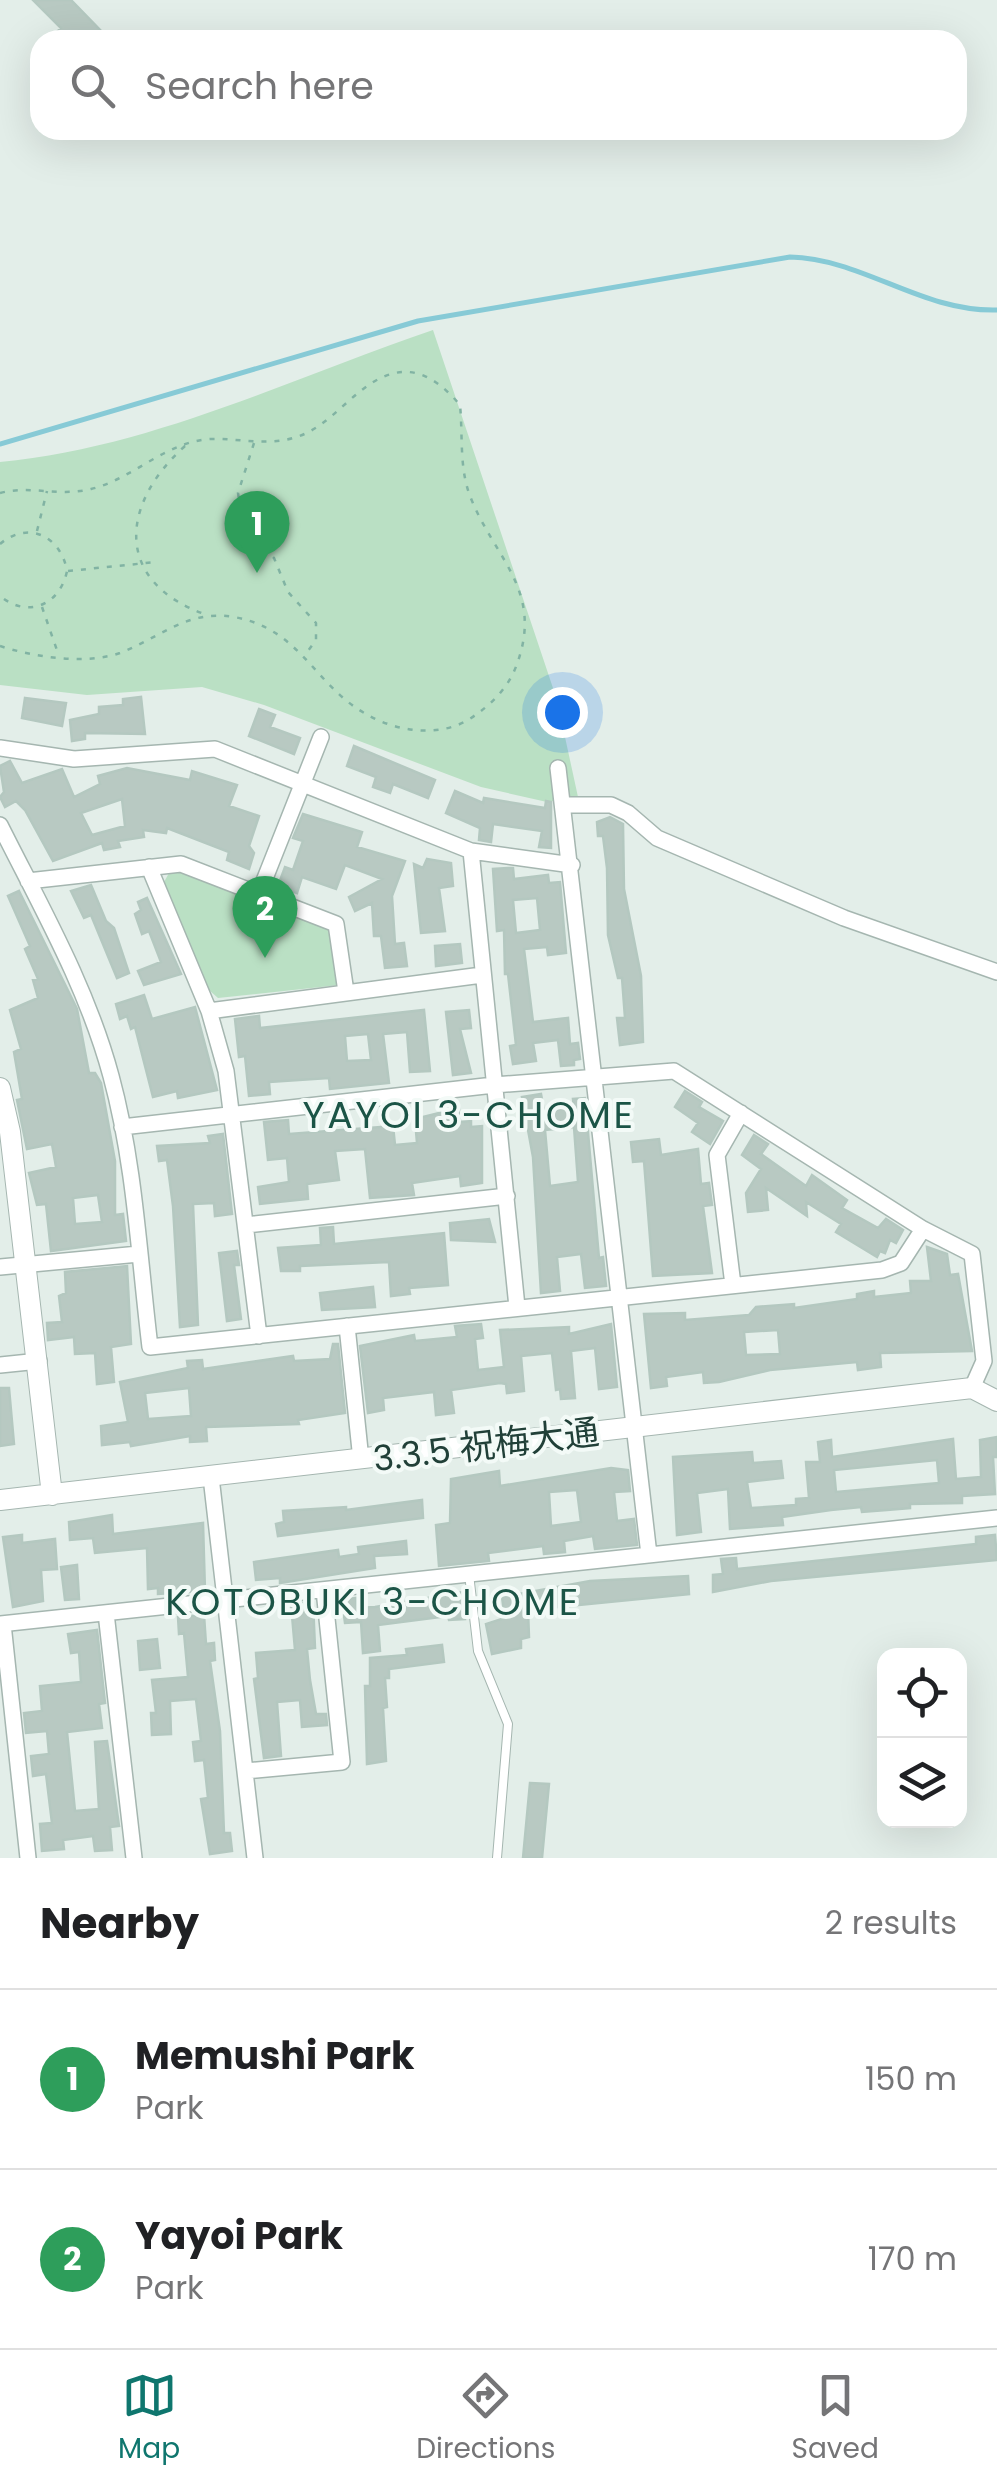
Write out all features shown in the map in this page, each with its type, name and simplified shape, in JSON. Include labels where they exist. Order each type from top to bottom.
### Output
[{"type":"street","points":[[260,891],[321,737]]},
{"type":"street","points":[[0,748],[74,758],[214,749],[471,851],[572,865]]},
{"type":"street","points":[[558,768],[649,1555]]},
{"type":"street","points":[[564,804],[611,805],[644,824],[657,838],[844,918],[997,972]]},
{"type":"street","points":[[0,825],[81,987],[122,1126],[150,1348],[882,1270],[901,1262],[923,1229]]},
{"type":"street","points":[[471,851],[517,1307]]},
{"type":"street","points":[[28,881],[181,864],[260,891],[336,924],[346,992]]},
{"type":"street","points":[[149,868],[209,1010],[234,1114],[259,1336]]},
{"type":"street","points":[[209,1010],[482,975]]},
{"type":"street","points":[[122,1126],[494,1085],[674,1071],[923,1229],[972,1254],[984,1361],[976,1380]]},
{"type":"street","points":[[0,1088],[7,1174],[26,1264],[52,1495]]},
{"type":"street","points":[[732,1285],[717,1156],[741,1113]]},
{"type":"street","points":[[246,1225],[508,1196]]},
{"type":"street","points":[[0,1267],[139,1254]]},
{"type":"street","points":[[347,1326],[361,1460]]},
{"type":"street","points":[[0,1366],[38,1362]]},
{"type":"street","points":[[976,1380],[997,1369]]},
{"type":"street","points":[[976,1380],[997,1400]]},
{"type":"street","name":"3.3.5 祝梅大通","points":[[0,1500],[633,1428],[976,1380]]},
{"type":"street","points":[[212,1477],[255,1858]]},
{"type":"street","points":[[28,1858],[2,1624],[997,1518]]},
{"type":"street","points":[[245,1771],[342,1762],[324,1590]]},
{"type":"street","points":[[106,1613],[134,1858]]},
{"type":"lane","points":[[469,1574],[478,1651],[508,1724],[498,1858]]},
{"type":"path","points":[[0,493],[16,489],[90,489],[188,443],[298,437],[387,376],[398,372],[431,378],[460,405],[470,497],[526,607],[526,633],[520,655],[500,694],[464,722],[438,730],[383,724],[360,711],[305,655],[275,631],[255,622],[209,616],[170,600],[154,587],[143,564],[136,527],[141,501],[165,464],[188,443]]},
{"type":"path","points":[[254,442],[238,493],[244,531],[274,558],[288,592],[316,623],[316,640],[305,655]]},
{"type":"path","points":[[37,533],[47,491]]},
{"type":"path","points":[[0,544],[13,535],[37,533],[58,546],[66,571],[57,595],[41,606],[21,608],[0,596]]},
{"type":"path","points":[[66,571],[156,562]]},
{"type":"path","points":[[41,606],[59,656]]},
{"type":"path","points":[[0,646],[84,659],[122,652],[166,628],[209,616]]},
{"type":"green space","points":[[433,330],[557,700],[578,797],[547,802],[481,787],[264,705],[202,687],[87,695],[0,685],[0,462],[56,454],[166,427]]},
{"type":"green space","points":[[169,873],[181,873],[332,931],[339,985],[218,998],[209,990],[164,882]]},
{"type":"building","points":[[33,0],[71,0],[100,30],[61,28]]},
{"type":"building","points":[[141,697],[145,734],[85,733],[85,739],[72,741],[70,720],[99,714],[99,707],[123,705],[123,699]]},
{"type":"building","points":[[25,698],[66,703],[62,726],[22,718]]},
{"type":"building","points":[[259,709],[275,715],[270,727],[300,738],[294,754],[249,736]]},
{"type":"building","points":[[354,746],[435,780],[428,798],[393,784],[390,793],[373,787],[376,777],[347,766]]},
{"type":"building","points":[[10,761],[22,783],[62,769],[74,797],[100,784],[98,776],[127,768],[190,780],[192,771],[237,785],[229,806],[259,816],[249,846],[254,853],[249,869],[227,860],[229,852],[167,828],[166,833],[143,830],[144,837],[118,841],[120,847],[104,850],[102,843],[53,861],[25,810],[16,801],[5,807],[0,797],[4,792],[0,766]],"holes":[[[122,799],[125,826],[92,835],[81,813]]]},
{"type":"building","points":[[455,791],[483,803],[484,798],[545,808],[546,801],[551,802],[551,848],[539,847],[542,831],[493,824],[491,842],[479,840],[480,828],[446,813]]},
{"type":"building","points":[[303,814],[362,832],[357,847],[405,861],[392,896],[395,944],[404,943],[407,966],[385,968],[381,936],[374,936],[372,903],[355,911],[349,897],[382,879],[345,865],[336,889],[302,877],[297,893],[278,886],[285,867],[293,870],[303,841],[293,838]]},
{"type":"building","points":[[610,817],[623,824],[624,889],[641,976],[643,1042],[620,1045],[617,1018],[625,1018],[622,978],[618,978],[608,935],[607,868],[597,822]]},
{"type":"building","points":[[427,859],[451,863],[453,886],[439,888],[445,931],[421,933],[414,864],[423,868]]},
{"type":"building","points":[[513,868],[514,879],[548,875],[549,883],[560,882],[566,953],[548,955],[547,947],[524,949],[533,1022],[568,1018],[570,1044],[578,1043],[580,1059],[574,1060],[574,1065],[561,1066],[558,1040],[533,1043],[536,1061],[513,1064],[510,1046],[516,1045],[505,974],[504,930],[497,931],[493,869]],"holes":[[[537,898],[540,930],[516,933],[513,900]]]},
{"type":"building","points":[[91,885],[106,921],[114,928],[129,973],[117,978],[91,915],[84,918],[71,891]]},
{"type":"building","points":[[19,891],[77,1009],[89,1073],[95,1073],[101,1083],[115,1161],[115,1215],[123,1214],[126,1241],[51,1251],[46,1204],[37,1205],[29,1173],[56,1167],[52,1144],[27,1149],[17,1100],[22,1099],[14,1052],[21,1049],[10,1010],[38,998],[33,980],[38,979],[25,949],[30,946],[8,896]],"holes":[[[98,1195],[102,1222],[75,1224],[73,1198]]]},
{"type":"building","points":[[147,898],[181,974],[144,985],[138,971],[161,962],[149,931],[142,934],[135,914],[141,910],[138,902]]},
{"type":"building","points":[[460,944],[462,963],[436,966],[435,946]]},
{"type":"building","points":[[144,995],[152,1019],[195,1007],[217,1090],[178,1098],[177,1091],[153,1097],[135,1027],[131,1029],[127,1016],[120,1019],[116,1004]]},
{"type":"building","points":[[424,1010],[430,1071],[410,1072],[407,1032],[383,1034],[389,1083],[330,1089],[329,1078],[269,1082],[270,1094],[249,1096],[245,1056],[239,1057],[235,1019],[259,1016],[260,1028]],"holes":[[[368,1034],[371,1060],[347,1061],[345,1036]]]},
{"type":"building","points":[[469,1010],[471,1028],[460,1029],[471,1073],[453,1075],[446,1012]]},
{"type":"building","points":[[685,1091],[702,1102],[699,1107],[723,1121],[710,1144],[692,1132],[698,1123],[675,1107]]},
{"type":"building","points":[[541,1094],[544,1111],[574,1108],[573,1099],[585,1098],[599,1258],[603,1257],[606,1286],[585,1288],[581,1254],[557,1257],[560,1291],[541,1293],[533,1157],[522,1097]],"holes":[[[574,1127],[578,1182],[550,1186],[545,1130]]]},
{"type":"building","points":[[459,1108],[460,1122],[482,1126],[482,1183],[461,1186],[460,1176],[412,1183],[414,1195],[370,1198],[365,1149],[335,1151],[339,1180],[307,1184],[308,1199],[260,1204],[258,1187],[289,1182],[287,1158],[268,1160],[264,1122],[288,1120],[289,1134],[393,1126],[395,1145],[417,1143],[415,1119]]},
{"type":"building","points":[[223,1134],[232,1214],[215,1216],[214,1203],[193,1204],[198,1325],[180,1327],[173,1206],[167,1160],[159,1161],[157,1146],[210,1143],[208,1136]]},
{"type":"building","points":[[754,1135],[768,1144],[761,1154],[806,1186],[812,1175],[847,1200],[842,1208],[878,1228],[886,1219],[903,1230],[896,1243],[890,1240],[885,1253],[880,1251],[877,1257],[836,1232],[841,1224],[806,1202],[807,1216],[766,1188],[768,1210],[748,1212],[746,1193],[761,1169],[742,1155]]},
{"type":"building","points":[[659,1139],[661,1155],[698,1149],[701,1184],[709,1183],[712,1205],[703,1206],[712,1273],[653,1276],[644,1161],[633,1162],[631,1142]]},
{"type":"building","points":[[489,1219],[495,1242],[451,1240],[450,1223]]},
{"type":"building","points":[[333,1227],[334,1244],[444,1233],[448,1285],[409,1288],[410,1294],[391,1296],[389,1262],[300,1266],[300,1271],[281,1271],[278,1248],[321,1245],[320,1228]]},
{"type":"building","points":[[927,1247],[947,1254],[950,1275],[958,1274],[972,1351],[880,1353],[881,1367],[858,1370],[857,1362],[770,1370],[719,1382],[704,1383],[703,1372],[666,1377],[667,1386],[651,1388],[644,1314],[685,1313],[685,1320],[749,1315],[756,1307],[794,1304],[794,1308],[857,1299],[857,1294],[874,1291],[874,1297],[911,1293],[910,1281],[931,1281]],"holes":[[[778,1330],[780,1354],[746,1355],[744,1332]]]},
{"type":"building","points":[[237,1251],[239,1265],[234,1265],[241,1319],[227,1321],[219,1253]]},
{"type":"building","points":[[127,1266],[131,1344],[111,1347],[114,1382],[97,1384],[95,1353],[75,1354],[74,1337],[48,1340],[47,1323],[62,1322],[59,1296],[66,1293],[65,1272]]},
{"type":"building","points":[[373,1287],[375,1307],[322,1310],[320,1293]]},
{"type":"building","points":[[481,1324],[483,1338],[475,1339],[478,1370],[504,1367],[500,1330],[569,1327],[569,1334],[611,1324],[617,1387],[599,1389],[595,1348],[571,1351],[575,1398],[561,1399],[560,1389],[556,1390],[552,1353],[521,1356],[524,1391],[507,1393],[506,1384],[500,1383],[451,1390],[454,1413],[436,1415],[434,1392],[383,1398],[384,1410],[368,1413],[360,1346],[414,1335],[415,1341],[457,1337],[455,1326]]},
{"type":"building","points":[[333,1344],[338,1344],[345,1413],[298,1420],[299,1424],[206,1427],[207,1441],[190,1442],[190,1436],[131,1446],[130,1442],[102,1445],[101,1426],[128,1422],[120,1382],[188,1368],[187,1361],[202,1360],[203,1369],[293,1356],[294,1361],[330,1359]],"holes":[[[189,1388],[191,1416],[148,1419],[145,1393]]]},
{"type":"building","points":[[0,1388],[9,1388],[14,1444],[0,1446]]},
{"type":"building","points":[[997,1437],[997,1457],[993,1457],[995,1494],[962,1496],[962,1503],[910,1504],[910,1508],[862,1512],[861,1507],[831,1510],[782,1517],[783,1525],[730,1529],[728,1489],[697,1493],[701,1532],[677,1535],[673,1457],[752,1452],[753,1463],[781,1461],[783,1478],[747,1482],[751,1508],[796,1505],[796,1499],[809,1498],[806,1462],[820,1462],[818,1442],[831,1440],[832,1457],[953,1439],[956,1479],[981,1477],[980,1440]],"holes":[[[937,1460],[939,1483],[836,1492],[834,1470]]]},
{"type":"building","points":[[611,1468],[628,1470],[630,1491],[614,1492],[617,1521],[634,1519],[637,1545],[595,1549],[593,1536],[564,1541],[565,1552],[544,1554],[543,1546],[488,1553],[489,1561],[439,1566],[436,1525],[450,1523],[451,1479],[499,1471],[500,1486]],"holes":[[[577,1490],[581,1522],[551,1526],[549,1492]]]},
{"type":"building","points":[[422,1500],[423,1518],[278,1536],[276,1524],[284,1522],[283,1511],[346,1510]]},
{"type":"building","points":[[112,1515],[113,1534],[203,1523],[205,1591],[158,1594],[158,1588],[148,1589],[147,1548],[95,1553],[93,1538],[70,1540],[69,1522]]},
{"type":"building","points":[[22,1535],[22,1543],[55,1539],[57,1569],[41,1570],[43,1601],[13,1607],[3,1537]]},
{"type":"building","points":[[995,1535],[997,1560],[771,1581],[713,1592],[713,1575],[723,1574],[721,1559],[736,1558],[737,1569],[976,1544],[976,1537]]},
{"type":"building","points":[[406,1541],[407,1554],[374,1556],[375,1568],[280,1583],[280,1578],[256,1580],[254,1562],[338,1550],[339,1557],[359,1554],[358,1547]]},
{"type":"building","points":[[77,1565],[79,1599],[65,1600],[61,1567]]},
{"type":"building","points":[[688,1576],[689,1594],[528,1610],[529,1637],[521,1639],[521,1648],[492,1654],[486,1624],[505,1618],[502,1597],[590,1581]]},
{"type":"building","points":[[463,1592],[465,1619],[449,1620],[448,1616],[378,1625],[380,1651],[363,1653],[361,1622],[345,1623],[342,1600],[356,1598],[357,1608],[375,1607]]},
{"type":"building","points":[[313,1602],[315,1648],[307,1649],[310,1680],[316,1714],[326,1714],[327,1725],[302,1727],[300,1700],[277,1702],[281,1756],[264,1758],[254,1679],[258,1678],[256,1653],[295,1650],[291,1604]]},
{"type":"building","points":[[204,1615],[206,1644],[214,1643],[215,1660],[210,1661],[220,1731],[224,1833],[230,1833],[232,1851],[210,1854],[201,1799],[208,1798],[204,1760],[195,1761],[193,1742],[201,1741],[196,1699],[170,1701],[171,1734],[152,1735],[151,1713],[156,1713],[152,1680],[188,1677],[184,1633],[179,1634],[178,1617]]},
{"type":"building","points":[[97,1630],[105,1703],[99,1704],[102,1728],[67,1732],[75,1811],[99,1809],[95,1742],[107,1741],[119,1826],[110,1827],[112,1850],[95,1851],[93,1836],[63,1840],[64,1849],[42,1851],[40,1824],[52,1823],[46,1774],[33,1776],[31,1756],[49,1754],[47,1731],[26,1733],[24,1713],[42,1711],[40,1686],[81,1682],[79,1652],[71,1653],[68,1634]]},
{"type":"building","points":[[157,1639],[160,1668],[140,1670],[138,1641]]},
{"type":"building","points":[[442,1645],[444,1662],[389,1669],[389,1678],[385,1678],[387,1707],[383,1708],[386,1761],[367,1764],[365,1686],[370,1686],[370,1658],[407,1655],[406,1649]]},
{"type":"building","points":[[530,1783],[549,1784],[542,1858],[523,1858]]},
{"type":"waterway","points":[[0,444],[418,321],[790,257],[843,266],[943,303],[997,310]]},
{"type":"place","name":"Memushi Park","points":[[257,573]]},
{"type":"place","name":"Yayoi Park","points":[[265,958]]},
{"type":"district","name":"YAYOI 3-CHOME","points":[[469,1114]]},
{"type":"district","name":"KOTOBUKI 3-CHOME","points":[[373,1601]]}]
